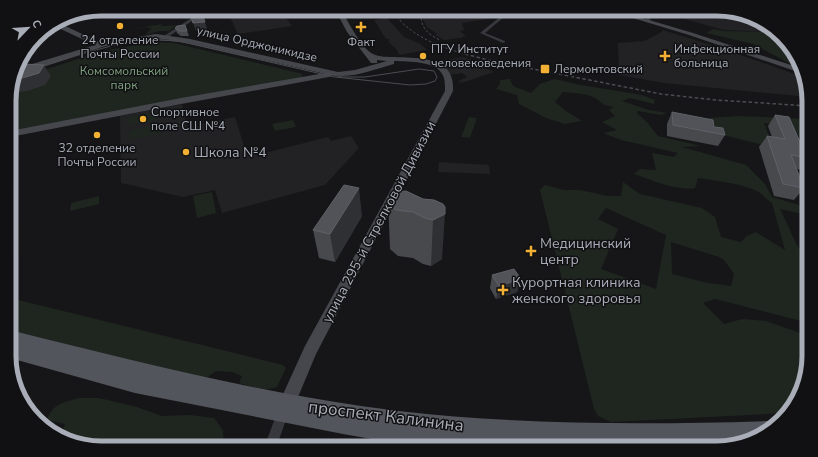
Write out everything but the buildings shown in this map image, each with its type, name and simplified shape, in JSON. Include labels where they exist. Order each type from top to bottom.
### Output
[{"type":"main road","name":"проспект Калинина","points":[[16,339],[140,378]]},
{"type":"main road","name":"проспект Калинина","points":[[16,352],[285,408],[343,425],[383,431],[511,441]]},
{"type":"main road","name":"проспект Калинина","points":[[285,408],[397,420],[555,432],[756,431]]},
{"type":"street","points":[[166,36],[197,16]]},
{"type":"street","points":[[342,16],[350,32],[368,55],[379,66]]},
{"type":"street","points":[[503,16],[482,33],[503,42]]},
{"type":"street","points":[[629,16],[795,68]]},
{"type":"street","points":[[647,16],[649,22]]},
{"type":"street","points":[[60,26],[101,45]]},
{"type":"street","name":"улица Орджоникидзе","points":[[23,70],[101,45],[149,36],[166,36],[338,74],[356,72],[401,59]]},
{"type":"street","name":"улица 295-й Стрелковой Дивизии","points":[[285,408],[310,351],[449,91],[448,77],[437,65],[424,61],[377,58],[368,55]]},
{"type":"street","points":[[16,133],[181,101],[338,74]]},
{"type":"street","points":[[273,441],[285,408]]},
{"type":"shaded area","points":[[284,16],[292,26],[238,34],[230,17]]},
{"type":"shaded area","points":[[424,16],[496,16],[494,18],[462,23],[464,30],[460,31],[466,36],[444,40],[435,35],[437,34],[427,27],[423,20]]},
{"type":"shaded area","points":[[674,16],[728,17],[750,22],[766,32],[724,30]]},
{"type":"shaded area","points":[[387,18],[404,37],[420,44],[427,50],[399,55],[397,50],[389,42],[389,39],[386,39],[374,20]]},
{"type":"shaded area","points":[[663,30],[727,50],[797,75],[802,96],[664,83],[619,75],[618,43],[644,41]]},
{"type":"shaded area","points":[[462,57],[486,64],[483,67],[494,72],[462,83],[458,81],[467,77],[462,73],[450,75],[438,62]]},
{"type":"shaded area","name":"Школа №4","points":[[182,104],[187,127],[235,117],[245,149],[257,155],[328,137],[331,141],[351,136],[359,148],[325,185],[222,213],[215,190],[183,197],[121,183],[120,116]]},
{"type":"shaded area","points":[[439,162],[489,165],[490,174],[438,172]]},
{"type":"green space","points":[[162,24],[161,26],[177,25],[169,31],[160,31],[145,35],[152,28],[143,27]]},
{"type":"green space","points":[[713,29],[724,31],[766,32],[784,49],[794,66],[753,44],[706,33]]},
{"type":"green space","name":"Комсомольский парк","points":[[153,42],[174,43],[303,74],[301,78],[16,131],[16,101],[19,78],[103,51]]},
{"type":"green space","points":[[510,79],[513,86],[531,93],[540,84],[554,79],[642,95],[655,100],[654,104],[630,98],[622,101],[649,110],[667,113],[661,115],[637,111],[637,113],[647,122],[658,136],[701,146],[682,147],[746,165],[765,184],[772,197],[799,205],[802,209],[802,214],[780,209],[797,245],[802,252],[802,321],[715,299],[703,303],[724,324],[742,319],[766,321],[802,334],[802,362],[800,373],[791,398],[779,413],[611,422],[598,416],[594,409],[540,190],[545,185],[564,190],[580,190],[608,196],[621,196],[623,182],[640,194],[702,208],[715,217],[721,237],[741,242],[747,236],[756,232],[785,250],[772,203],[757,191],[735,184],[698,178],[695,188],[687,189],[664,184],[634,174],[640,169],[656,170],[652,153],[674,157],[678,153],[621,140],[603,133],[617,130],[602,122],[615,116],[609,110],[614,107],[604,105],[591,96],[563,92],[555,102],[582,121],[565,124],[546,118],[519,104],[517,95],[496,89],[500,84],[500,80]],"holes":[[[606,208],[666,235],[656,289],[601,269],[618,229],[598,219]],[[671,242],[719,257],[724,260],[734,274],[731,286],[708,283],[672,274]]]},
{"type":"green space","name":"Спортивное поле СШ №4","points":[[156,112],[157,120],[129,126],[129,117]]},
{"type":"green space","points":[[738,116],[802,119],[802,140],[792,126],[764,123],[772,144],[767,146],[715,133],[709,125],[708,118]]},
{"type":"green space","points":[[469,117],[477,118],[470,138],[461,137]]},
{"type":"green space","points":[[293,120],[296,127],[275,131],[272,124]]},
{"type":"green space","points":[[160,124],[161,133],[130,140],[129,131]]},
{"type":"green space","points":[[796,172],[802,173],[802,187],[797,178]]},
{"type":"green space","points":[[212,192],[216,213],[197,218],[193,196]]},
{"type":"green space","points":[[99,196],[99,204],[70,211],[71,203]]},
{"type":"green space","points":[[16,299],[283,365],[286,368],[277,387],[268,389],[239,383],[242,376],[232,372],[216,371],[208,377],[188,376],[16,332]]},
{"type":"green space","points":[[79,398],[99,398],[137,407],[162,416],[190,415],[214,418],[223,430],[224,441],[101,441],[79,438],[62,432],[65,424],[47,420],[55,407]]},
{"type":"tram line","points":[[128,42],[150,39],[176,41]]},
{"type":"tram line","points":[[128,42],[161,40],[176,41]]},
{"type":"tram line","points":[[176,41],[183,42]]},
{"type":"tram line","points":[[123,43],[128,42]]},
{"type":"tram line","points":[[183,42],[342,77],[365,77],[419,69],[434,71],[437,77],[435,81],[426,84],[410,85],[335,77],[183,42]]},
{"type":"tram line","points":[[22,73],[103,46],[123,43]]},
{"type":"tram line","points":[[35,69],[88,52],[123,43]]},
{"type":"railway","points":[[397,16],[404,24],[420,36],[444,47],[465,54]]},
{"type":"railway","points":[[421,16],[421,20],[427,32],[440,40]]},
{"type":"railway","points":[[465,54],[492,61],[661,94],[716,100],[802,106]]},
{"type":"place","name":"24 отделение Почты России","points":[[120,26]]},
{"type":"place","name":"Факт","points":[[361,27]]},
{"type":"place","name":"ПГУ Институт человековедения","points":[[423,56]]},
{"type":"place","name":"Инфекционная больница","points":[[665,56]]},
{"type":"place","name":"Лермонтовский","points":[[545,69]]},
{"type":"place","name":"Спортивное поле СШ №4","points":[[143,119]]},
{"type":"place","name":"32 отделение Почты России","points":[[97,135]]},
{"type":"place","name":"Школа №4","points":[[186,152]]},
{"type":"place","name":"Медицинский центр","points":[[531,251]]},
{"type":"place","name":"Курортная клиника женского здоровья","points":[[503,290]]}]
